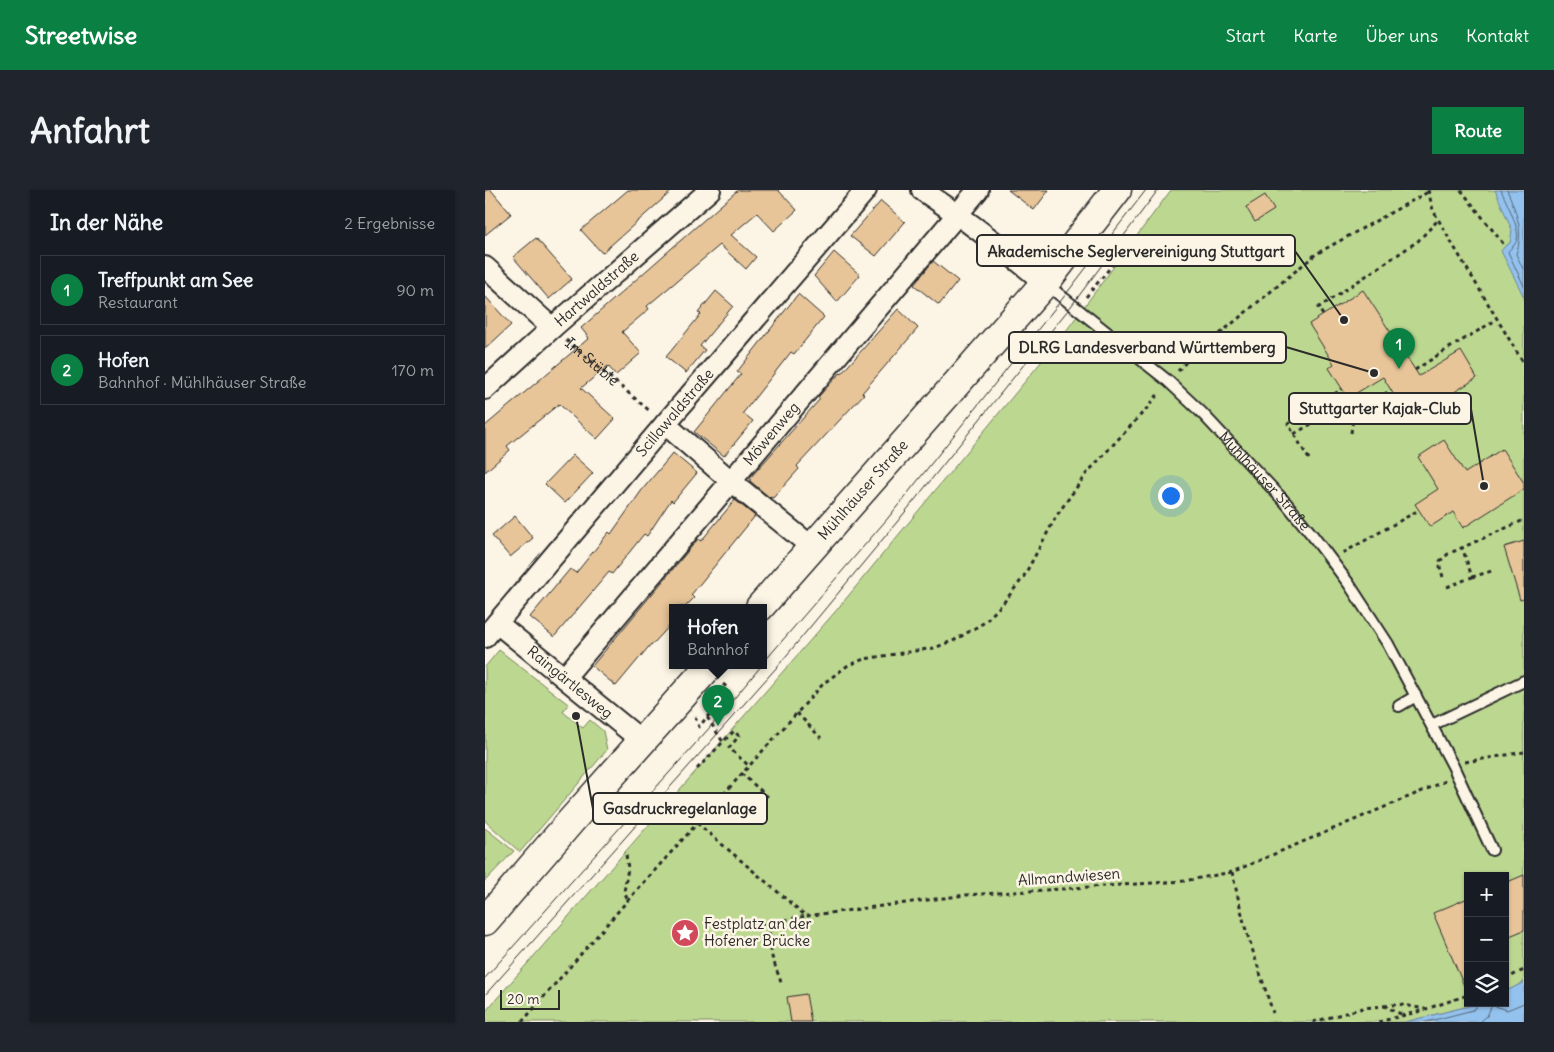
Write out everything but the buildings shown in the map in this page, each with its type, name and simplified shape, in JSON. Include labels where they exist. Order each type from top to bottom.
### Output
[{"type":"main road","name":"Mühlhäuser Straße","points":[[763,604],[1045,283],[1117,190]]},
{"type":"main road","points":[[485,921],[705,669]]},
{"type":"street","name":"Hartwaldstraße","points":[[485,389],[710,190]]},
{"type":"street","name":"Scillawaldstraße","points":[[491,630],[866,190]]},
{"type":"street","points":[[921,190],[958,214],[1011,254],[1045,283]]},
{"type":"street","name":"Möwenweg","points":[[565,677],[978,190]]},
{"type":"street","name":"Im Stüble","points":[[485,267],[552,328]]},
{"type":"street","points":[[665,424],[812,547]]},
{"type":"street","name":"Raingärtlesweg","points":[[491,630],[565,677],[642,741]]},
{"type":"lane","name":"Mühlhäuser Straße","points":[[1045,283],[1168,381],[1202,413],[1286,504],[1332,560],[1388,644],[1432,724],[1492,850]]},
{"type":"lane","points":[[1432,724],[1524,681]]},
{"type":"lane","points":[[1399,706],[1416,696]]},
{"type":"path","points":[[1461,190],[1505,246]]},
{"type":"path","points":[[521,1022],[741,773],[824,683],[847,666],[864,659],[935,648],[955,640],[985,622],[1005,602],[1023,578],[1057,515],[1086,474],[1149,406],[1168,381],[1187,361],[1316,254],[1428,191],[1433,210],[1496,320],[1524,364]]},
{"type":"path","points":[[1323,315],[1318,308],[1418,241],[1439,219]]},
{"type":"path","points":[[1415,370],[1496,320]]},
{"type":"path","name":"Im Stüble","points":[[552,328],[633,397]]},
{"type":"path","points":[[1520,357],[1524,355]]},
{"type":"path","points":[[1309,459],[1288,424],[1342,389]]},
{"type":"path","points":[[1351,433],[1354,412],[1391,390]]},
{"type":"path","points":[[1294,434],[1360,396],[1366,404]]},
{"type":"path","points":[[1332,560],[1419,510]]},
{"type":"path","points":[[1443,577],[1440,561],[1448,554],[1524,520]]},
{"type":"path","points":[[1462,547],[1473,577]]},
{"type":"path","points":[[1447,587],[1495,570]]},
{"type":"path","points":[[678,700],[693,713],[699,727],[730,692]]},
{"type":"path","points":[[797,713],[821,738]]},
{"type":"path","points":[[707,717],[723,742]]},
{"type":"path","points":[[697,769],[734,731],[739,736],[729,748],[748,766]]},
{"type":"path","points":[[1453,766],[1469,760],[1524,752]]},
{"type":"path","points":[[741,773],[768,797]]},
{"type":"path","name":"Allmandwiesen","points":[[753,926],[806,916],[966,895],[1184,881],[1232,872],[1457,777]]},
{"type":"path","points":[[697,823],[806,916]]},
{"type":"path","points":[[626,855],[628,868],[625,892],[628,900]]},
{"type":"path","points":[[1232,872],[1245,927],[1273,1013]]},
{"type":"path","points":[[768,924],[771,957],[782,985]]},
{"type":"path","points":[[1509,977],[1524,970]]},
{"type":"path","points":[[1378,1022],[1464,996]]},
{"type":"path","points":[[1313,1022],[1363,1008],[1399,1004],[1426,1009]]},
{"type":"path","points":[[1384,1006],[1403,1015]]},
{"type":"green space","points":[[1171,190],[1524,190],[1524,982],[1509,990],[1509,872],[1464,872],[1465,1007],[1405,1022],[485,1022],[485,1012],[835,612],[1060,339]]},
{"type":"green space","points":[[499,650],[568,704],[563,712],[583,728],[590,720],[603,731],[607,750],[520,852],[485,821],[485,667]]},
{"type":"green space","points":[[485,828],[514,851],[485,881]]},
{"type":"water","points":[[1495,190],[1524,190],[1524,297],[1501,251],[1510,243],[1512,230]]},
{"type":"water","points":[[1524,982],[1524,1022],[1405,1022],[1465,1007],[1509,1007],[1509,990]]},
{"type":"tram line","points":[[767,658],[888,518],[1063,298],[1146,190]]},
{"type":"tram line","points":[[485,995],[777,667],[1072,305],[1158,190]]},
{"type":"tram line","points":[[485,978],[712,725],[759,669]]},
{"type":"place","name":"Akademische Seglervereinigung Stuttgart","points":[[1344,320]]},
{"type":"place","name":"Treffpunkt am See","points":[[1399,369]]},
{"type":"place","name":"DLRG Landesverband Württemberg","points":[[1374,373]]},
{"type":"place","name":"Stuttgarter Kajak-Club","points":[[1484,486]]},
{"type":"place","name":"Gasdruckregelanlage","points":[[576,716]]},
{"type":"place","name":"Hofen","points":[[718,726]]},
{"type":"place","name":"Festplatz an der Hofener Brücke","points":[[685,933]]}]
